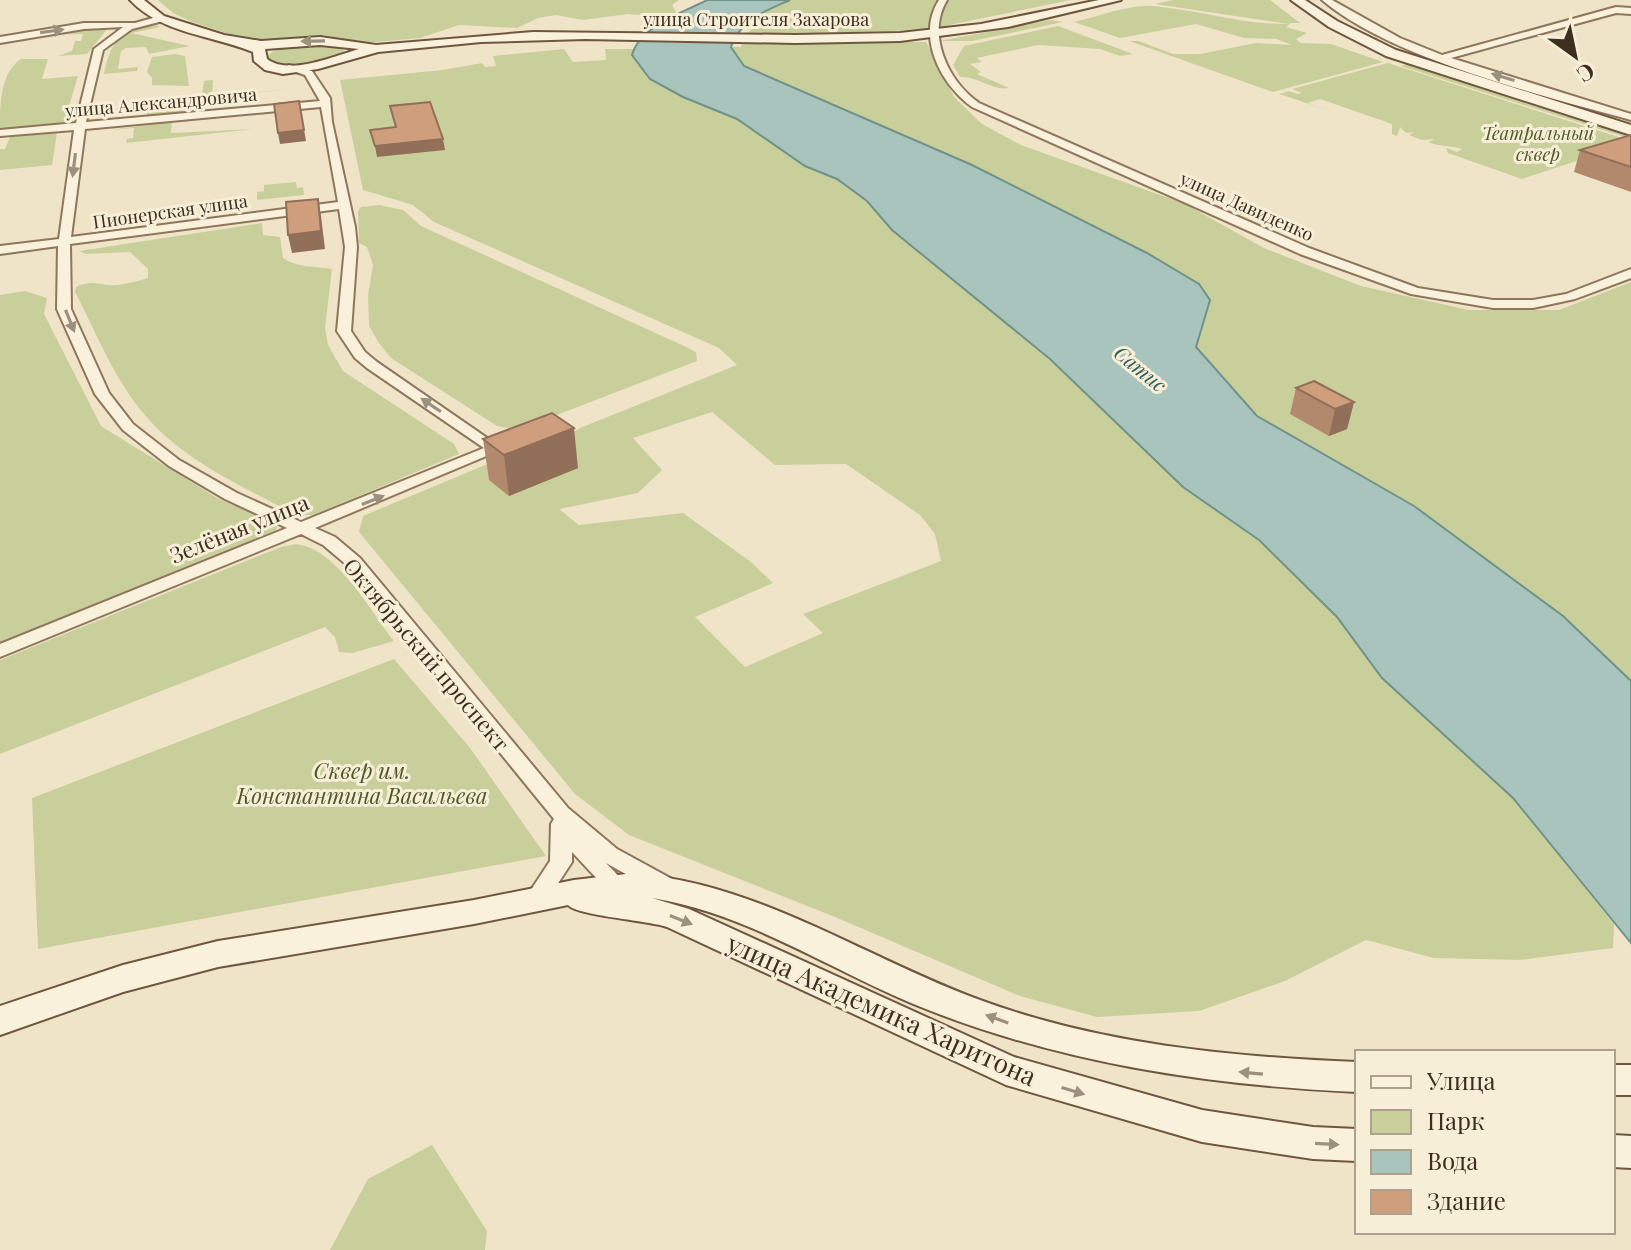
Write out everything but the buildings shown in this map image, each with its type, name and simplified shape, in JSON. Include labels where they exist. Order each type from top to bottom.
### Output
[{"type":"street","points":[[136,0],[160,19],[259,50],[265,64],[314,70],[343,51]]},
{"type":"street","points":[[931,35],[943,0]]},
{"type":"street","name":"улица Строителя Захарова","points":[[343,51],[509,37],[867,39],[931,35],[1115,0]]},
{"type":"street","points":[[1297,0],[1333,24],[1391,53],[1631,130]]},
{"type":"street","points":[[1326,0],[1360,23],[1441,58],[1631,117]]},
{"type":"street","points":[[1441,58],[1616,10],[1631,11]]},
{"type":"street","name":"Октябрьский проспект","points":[[160,19],[135,24],[99,49],[79,125],[64,244],[64,309],[102,394],[128,427],[174,463],[231,496],[329,541],[354,562],[561,813],[597,848],[626,867],[677,890]]},
{"type":"street","points":[[0,40],[105,24],[135,24]]},
{"type":"street","name":"улица Давиденко","points":[[931,35],[944,70],[970,101],[1021,127],[1351,272],[1417,293],[1484,304],[1535,304],[1562,299],[1631,273]]},
{"type":"street","points":[[242,43],[320,41],[343,51]]},
{"type":"street","points":[[261,55],[285,44]]},
{"type":"street","points":[[314,70],[312,82],[325,98],[345,205]]},
{"type":"street","name":"улица Александровича","points":[[0,133],[325,104]]},
{"type":"street","name":"Зелёная улица","points":[[0,651],[495,449],[372,365],[351,343],[344,331],[351,247],[345,205]]},
{"type":"street","name":"Пионерская улица","points":[[0,250],[345,205]]},
{"type":"street","points":[[542,900],[561,862],[564,846],[561,813]]},
{"type":"street","name":"Октябрьский проспект","points":[[561,813],[570,833],[613,885],[645,908]]},
{"type":"street","name":"улица Академика Харитона","points":[[0,1021],[54,1000],[147,971],[250,947],[542,900],[613,885],[640,884],[677,890],[752,917],[925,994],[1050,1038],[1209,1068],[1355,1077]]},
{"type":"street","name":"улица Академика Харитона","points":[[542,900],[602,901],[645,908],[678,918],[1006,1070],[1202,1126],[1313,1143],[1355,1145]]},
{"type":"street","name":"улица Академика Харитона","points":[[0,1006],[54,1000]]},
{"type":"green space","points":[[158,0],[679,0],[672,5],[677,14],[665,17],[628,14],[583,20],[556,15],[538,18],[517,28],[459,25],[420,38],[365,43],[332,37],[272,41],[229,34],[173,13]]},
{"type":"green space","points":[[790,0],[1071,0],[925,30],[745,35],[753,28],[743,27],[751,18]]},
{"type":"green space","points":[[1173,0],[1270,0],[1300,23],[1291,23],[1286,27],[1307,33],[1296,39],[1301,43],[1331,44],[1383,62],[1273,92],[1129,41],[1139,41],[1173,54],[1200,54],[1256,43],[1292,45],[1276,39],[1244,38],[1196,24],[1120,38],[1074,22],[1144,6],[1289,24],[1155,4]]},
{"type":"green space","points":[[1051,20],[1063,22],[972,41],[939,41]]},
{"type":"green space","points":[[152,24],[160,27],[131,33],[190,46],[149,54],[146,47],[126,48],[121,51],[118,69],[138,67],[137,71],[104,74],[109,54],[118,39],[132,29]]},
{"type":"green space","points":[[1058,26],[1133,54],[1120,56],[1100,49],[1038,45],[977,58],[982,62],[970,64],[981,72],[977,74],[1009,88],[960,77],[953,65],[964,46]]},
{"type":"green space","points":[[108,28],[87,54],[58,56],[72,51],[75,41],[81,41],[83,34],[42,35]]},
{"type":"green space","points":[[742,42],[926,42],[954,97],[982,124],[1021,145],[1185,204],[1264,248],[1361,286],[1469,310],[1559,310],[1631,282],[1631,681],[1563,616],[1414,506],[1257,416],[1196,347],[1210,300],[1198,284],[1147,253],[972,165],[744,66],[731,47],[741,47]]},
{"type":"green space","points":[[300,43],[340,46],[344,51],[341,56],[304,65],[286,65],[268,59],[268,55],[276,49]]},
{"type":"green space","points":[[564,49],[573,62],[606,60],[605,49],[634,49],[632,56],[683,97],[737,119],[805,166],[837,179],[867,201],[892,230],[1050,359],[1183,487],[1259,540],[1337,617],[1382,678],[1513,798],[1614,924],[1613,948],[1521,960],[1434,958],[1366,940],[1285,981],[1199,1011],[1097,1017],[1020,996],[835,917],[629,835],[575,794],[359,532],[363,516],[485,465],[517,458],[557,442],[580,428],[737,365],[719,348],[434,222],[413,205],[363,190],[340,80],[482,63],[485,67],[496,66],[493,56]],"holes":[[[712,412],[775,465],[846,464],[920,515],[935,534],[941,561],[803,614],[823,633],[745,667],[695,617],[773,583],[751,562],[683,513],[579,525],[559,509],[638,493],[662,470],[633,438]]]},
{"type":"green space","points":[[185,56],[189,86],[152,85],[152,78],[147,72],[152,57]]},
{"type":"green space","points":[[21,59],[48,59],[42,79],[78,76],[64,123],[0,129],[5,81]]},
{"type":"green space","name":"Театральный сквер","points":[[1388,63],[1631,143],[1522,179],[1448,153],[1446,148],[1457,152],[1462,149],[1428,142],[1435,139],[1422,140],[1409,135],[1415,132],[1406,133],[1400,127],[1397,136],[1392,134],[1392,124],[1320,99],[1308,103],[1331,111],[1279,94],[1289,91],[1302,93],[1292,89]]},
{"type":"green space","points":[[1407,64],[1631,135],[1631,139],[1401,66]]},
{"type":"green space","points":[[213,80],[212,96],[292,89],[184,100],[182,115],[151,118],[145,112],[157,108],[159,99],[202,95],[204,81]]},
{"type":"green space","points":[[172,122],[171,133],[254,129],[126,143],[127,139],[133,138],[134,128],[110,130]]},
{"type":"green space","points":[[57,133],[52,165],[0,170],[0,149],[5,149],[10,137]]},
{"type":"green space","points":[[296,182],[297,188],[303,187],[304,195],[257,200],[257,192],[264,191],[264,185]]},
{"type":"green space","points":[[379,205],[403,210],[421,226],[684,346],[696,352],[697,361],[518,430],[497,426],[391,358],[369,326],[368,295],[373,265],[367,247],[359,243],[358,211],[361,207]]},
{"type":"green space","points":[[262,223],[263,235],[280,237],[283,258],[300,265],[332,269],[325,328],[328,345],[343,371],[454,444],[459,454],[313,515],[296,515],[196,459],[177,446],[144,414],[115,371],[75,292],[76,287],[84,284],[118,285],[148,278],[148,269],[130,252],[86,254],[79,251]]},
{"type":"green space","points":[[25,291],[47,298],[44,314],[101,426],[217,498],[278,524],[276,530],[0,642],[0,295]]},
{"type":"green space","points":[[296,544],[311,548],[338,568],[394,641],[352,653],[339,652],[335,637],[325,627],[0,754],[0,660],[281,547]]},
{"type":"green space","name":"Сквер им. Константина Васильева","points":[[394,659],[470,748],[546,856],[38,949],[32,798]]},
{"type":"green space","points":[[432,1145],[487,1231],[485,1250],[330,1250],[368,1179]]},
{"type":"water","name":"Сатис","points":[[707,0],[790,0],[754,18],[740,30],[731,47],[744,66],[972,165],[1147,253],[1199,284],[1210,300],[1196,347],[1257,416],[1414,506],[1563,616],[1631,681],[1631,943],[1513,798],[1382,678],[1337,617],[1259,540],[1183,487],[1050,359],[892,230],[867,201],[837,179],[805,166],[737,119],[683,97],[650,79],[632,55],[636,45],[653,28]]}]
